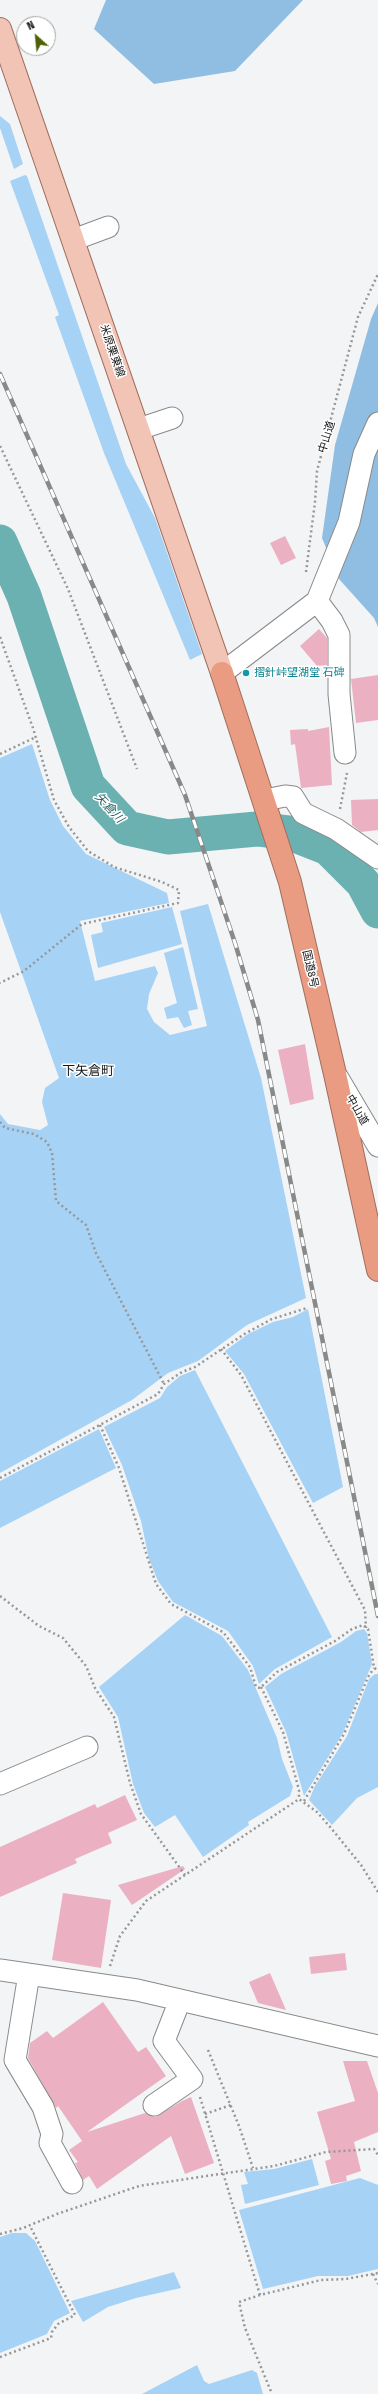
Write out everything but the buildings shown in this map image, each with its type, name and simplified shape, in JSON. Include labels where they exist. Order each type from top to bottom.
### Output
[{"type":"highway","name":"国道8号","points":[[222,673],[266,803],[290,882],[336,1074],[353,1154],[373,1221],[378,1270]]},
{"type":"main road","name":"米原栗東線","points":[[0,29],[222,673]]},
{"type":"street","points":[[73,240],[108,227]]},
{"type":"street","points":[[138,429],[172,418]]},
{"type":"street","points":[[222,673],[317,601],[349,522],[364,454],[378,423]]},
{"type":"street","points":[[317,601],[332,621],[339,635],[340,694],[345,753]]},
{"type":"street","points":[[266,803],[285,796],[293,797],[303,813],[336,829],[378,858]]},
{"type":"street","name":"中山道","points":[[336,1074],[378,1146]]},
{"type":"street","points":[[353,1154],[378,1157]]},
{"type":"street","points":[[0,1784],[87,1747]]},
{"type":"street","points":[[0,1970],[102,1984],[134,1984],[180,2000],[378,2046]]},
{"type":"street","points":[[29,1974],[15,2060],[43,2107],[52,2134],[50,2143],[72,2183]]},
{"type":"street","points":[[154,2105],[192,2079],[164,2041],[180,2000]]},
{"type":"path","name":"中山道","points":[[317,601],[304,588],[315,502],[317,471],[358,317],[378,274]]},
{"type":"path","points":[[0,446],[68,589],[136,769]]},
{"type":"path","points":[[0,638],[36,737],[54,800],[69,827],[88,851],[114,867],[162,882],[179,890],[178,903],[82,924],[24,971],[0,983]]},
{"type":"path","points":[[0,754],[36,737]]},
{"type":"path","points":[[336,829],[347,772],[345,753]]},
{"type":"path","points":[[0,1122],[5,1128]]},
{"type":"path","points":[[0,1130],[5,1128],[34,1134],[47,1142],[52,1153],[56,1201],[86,1225],[96,1253],[164,1384]]},
{"type":"path","points":[[0,1478],[158,1394],[164,1384],[222,1349],[246,1332],[272,1319],[306,1308]]},
{"type":"path","points":[[222,1349],[241,1375],[366,1610],[366,1628],[368,1629],[374,1668],[368,1676],[344,1734],[304,1801]]},
{"type":"path","points":[[100,1425],[119,1468],[156,1584],[171,1604],[223,1632],[250,1667],[256,1687],[261,1686],[277,1672],[335,1641],[352,1629],[364,1625],[366,1628]]},
{"type":"path","points":[[0,1596],[39,1626],[64,1638],[86,1666],[95,1688],[114,1717],[130,1783],[141,1814],[185,1876]]},
{"type":"path","points":[[374,1668],[378,1670]]},
{"type":"path","points":[[102,1984],[120,1936],[137,1910],[146,1901],[298,1798],[299,1790],[283,1732],[261,1686]]},
{"type":"path","points":[[298,1798],[304,1801],[331,1828],[356,1859],[378,1892]]},
{"type":"path","points":[[208,2050],[231,2105],[253,2168]]},
{"type":"path","points":[[192,2079],[205,2114],[260,2295]]},
{"type":"path","points":[[205,2114],[231,2105]]},
{"type":"path","points":[[0,2234],[30,2226],[57,2214],[139,2186],[274,2166],[326,2152],[374,2149],[378,2155]]},
{"type":"path","points":[[0,2357],[51,2338],[52,2332],[58,2324],[75,2315],[30,2226]]},
{"type":"path","points":[[272,2394],[246,2328],[239,2302],[260,2295],[321,2280],[346,2279],[378,2273]]},
{"type":"path","points":[[373,2274],[378,2284]]},
{"type":"shaded area","points":[[106,0],[303,0],[235,71],[154,84],[94,29]]},
{"type":"shaded area","points":[[0,116],[10,124],[23,164],[14,169],[0,128]]},
{"type":"shaded area","points":[[25,175],[27,176],[126,464],[155,518],[202,654],[190,660],[104,453],[55,317],[59,315],[10,181]]},
{"type":"shaded area","points":[[378,303],[378,627],[374,618],[339,579],[322,538],[335,445],[371,319]]},
{"type":"shaded area","points":[[32,744],[50,800],[63,826],[86,854],[167,893],[169,903],[80,921],[95,981],[155,966],[158,973],[149,994],[147,1009],[154,1022],[170,1035],[207,1026],[180,911],[208,904],[261,1078],[306,1298],[247,1325],[198,1361],[168,1373],[132,1400],[0,1473],[0,1114],[8,1124],[40,1130],[48,1125],[42,1102],[45,1088],[59,1078],[0,912],[0,758]]},
{"type":"shaded area","points":[[172,907],[182,944],[98,968],[91,935],[103,932],[101,923]]},
{"type":"shaded area","points":[[183,947],[198,1009],[188,1011],[192,1025],[184,1028],[178,1017],[167,1019],[164,1008],[177,1003],[164,953]]},
{"type":"shaded area","points":[[308,1309],[343,1487],[313,1503],[244,1374],[225,1351],[248,1334],[273,1322],[293,1317]]},
{"type":"shaded area","points":[[195,1370],[332,1637],[275,1669],[259,1684],[253,1666],[228,1631],[173,1602],[158,1581],[149,1559],[141,1521],[122,1465],[104,1427],[160,1398],[167,1387],[180,1376]]},
{"type":"shaded area","points":[[99,1429],[116,1468],[0,1528],[0,1481]]},
{"type":"shaded area","points":[[185,1615],[222,1636],[248,1670],[277,1738],[282,1759],[293,1787],[290,1796],[248,1822],[249,1825],[203,1857],[175,1815],[155,1827],[144,1813],[133,1784],[118,1717],[99,1687]]},
{"type":"shaded area","points":[[364,1629],[367,1633],[372,1664],[343,1733],[304,1796],[286,1732],[265,1687],[281,1674],[341,1642],[356,1631]]},
{"type":"shaded area","points":[[375,1674],[378,1674],[378,1787],[357,1798],[332,1825],[309,1800],[315,1786],[347,1736],[369,1679]]},
{"type":"shaded area","points":[[312,2159],[319,2185],[245,2204],[241,2185],[248,2184],[244,2172],[274,2169]]},
{"type":"shaded area","points":[[360,2178],[378,2185],[378,2269],[348,2276],[318,2276],[263,2289],[239,2210]]},
{"type":"shaded area","points":[[12,2233],[26,2233],[35,2241],[70,2313],[54,2321],[47,2334],[0,2353],[0,2237]]},
{"type":"shaded area","points":[[174,2272],[181,2288],[136,2298],[108,2307],[83,2322],[71,2301]]},
{"type":"shaded area","points":[[197,2365],[204,2381],[209,2384],[252,2370],[257,2373],[263,2394],[142,2394]]},
{"type":"waterway","name":"矢倉川","points":[[0,542],[24,596],[88,786],[127,828],[168,837],[257,829],[290,833],[328,848],[363,883],[378,911]]},
{"type":"railway","points":[[0,374],[185,795],[235,943],[258,1020],[378,1616]]},
{"type":"place","name":"摺針峠望湖堂 石碑","points":[[246,673]]},
{"type":"district","name":"下矢倉町","points":[[88,1071]]}]
